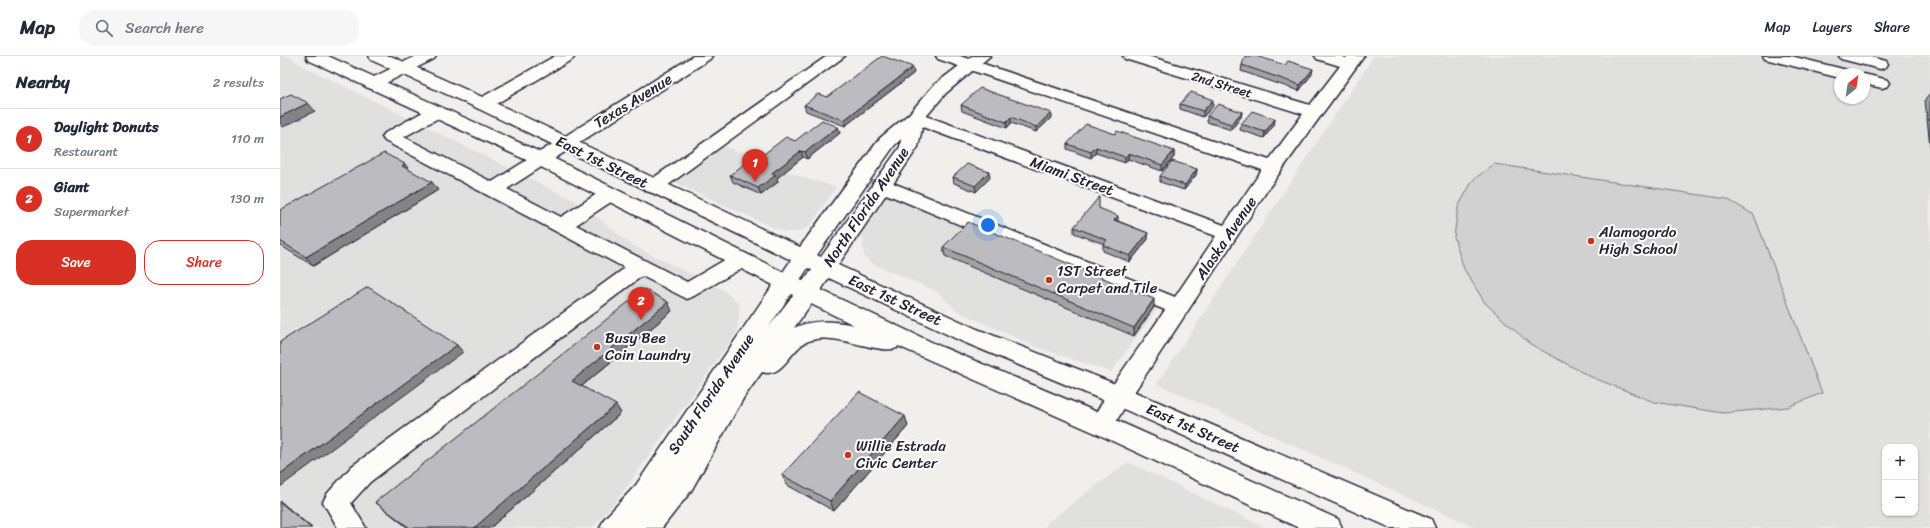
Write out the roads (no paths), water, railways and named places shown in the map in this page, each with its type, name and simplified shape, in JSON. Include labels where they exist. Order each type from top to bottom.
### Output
[{"type":"main road","name":"East 1st Street","points":[[314,56],[372,84],[542,160],[740,260],[934,353],[1102,425],[1328,528]]},
{"type":"main road","name":"East 1st Street","points":[[377,56],[483,104],[825,268],[969,335],[1119,396],[1421,528]]},
{"type":"main road","name":"North Florida Avenue","points":[[804,257],[887,142],[915,118],[940,89],[977,60]]},
{"type":"main road","name":"North Florida Avenue","points":[[797,288],[825,268],[881,185],[909,147],[915,118]]},
{"type":"main road","name":"South Florida Avenue","points":[[645,528],[682,483],[797,288],[804,257]]},
{"type":"main road","name":"South Florida Avenue","points":[[614,528],[645,493],[797,288]]},
{"type":"main road","points":[[682,483],[714,446],[752,386],[778,354],[795,337],[821,328],[855,334],[934,353]]},
{"type":"street","points":[[372,84],[428,56]]},
{"type":"street","points":[[483,104],[567,56]]},
{"type":"street","name":"Texas Avenue","points":[[492,190],[542,160],[704,56]]},
{"type":"street","points":[[653,186],[837,56]]},
{"type":"street","points":[[944,56],[977,60],[1274,168]]},
{"type":"street","name":"2nd Street","points":[[1131,56],[1312,111]]},
{"type":"street","points":[[1323,56],[1353,60]]},
{"type":"street","points":[[1771,56],[1834,71]]},
{"type":"street","points":[[1847,56],[1880,64]]},
{"type":"street","name":"Alaska Avenue","points":[[1102,425],[1119,396],[1312,111],[1353,60]]},
{"type":"street","points":[[1870,80],[1882,83]]},
{"type":"street","points":[[436,112],[391,138],[687,291],[740,260]]},
{"type":"street","name":"Miami Street","points":[[915,118],[1229,234]]},
{"type":"street","points":[[881,185],[1179,307]]},
{"type":"street","points":[[561,226],[610,194]]},
{"type":"street","points":[[353,528],[336,502],[362,474],[640,267]]},
{"type":"place","name":"Daylight Donuts","points":[[755,182]]},
{"type":"place","name":"Alamogordo High School","points":[[1591,241]]},
{"type":"place","name":"1ST Street Carpet and Tile","points":[[1049,280]]},
{"type":"place","name":"Giant","points":[[641,320]]},
{"type":"place","name":"Busy Bee Coin Laundry","points":[[597,347]]},
{"type":"place","name":"Willie Estrada Civic Center","points":[[848,455]]}]
